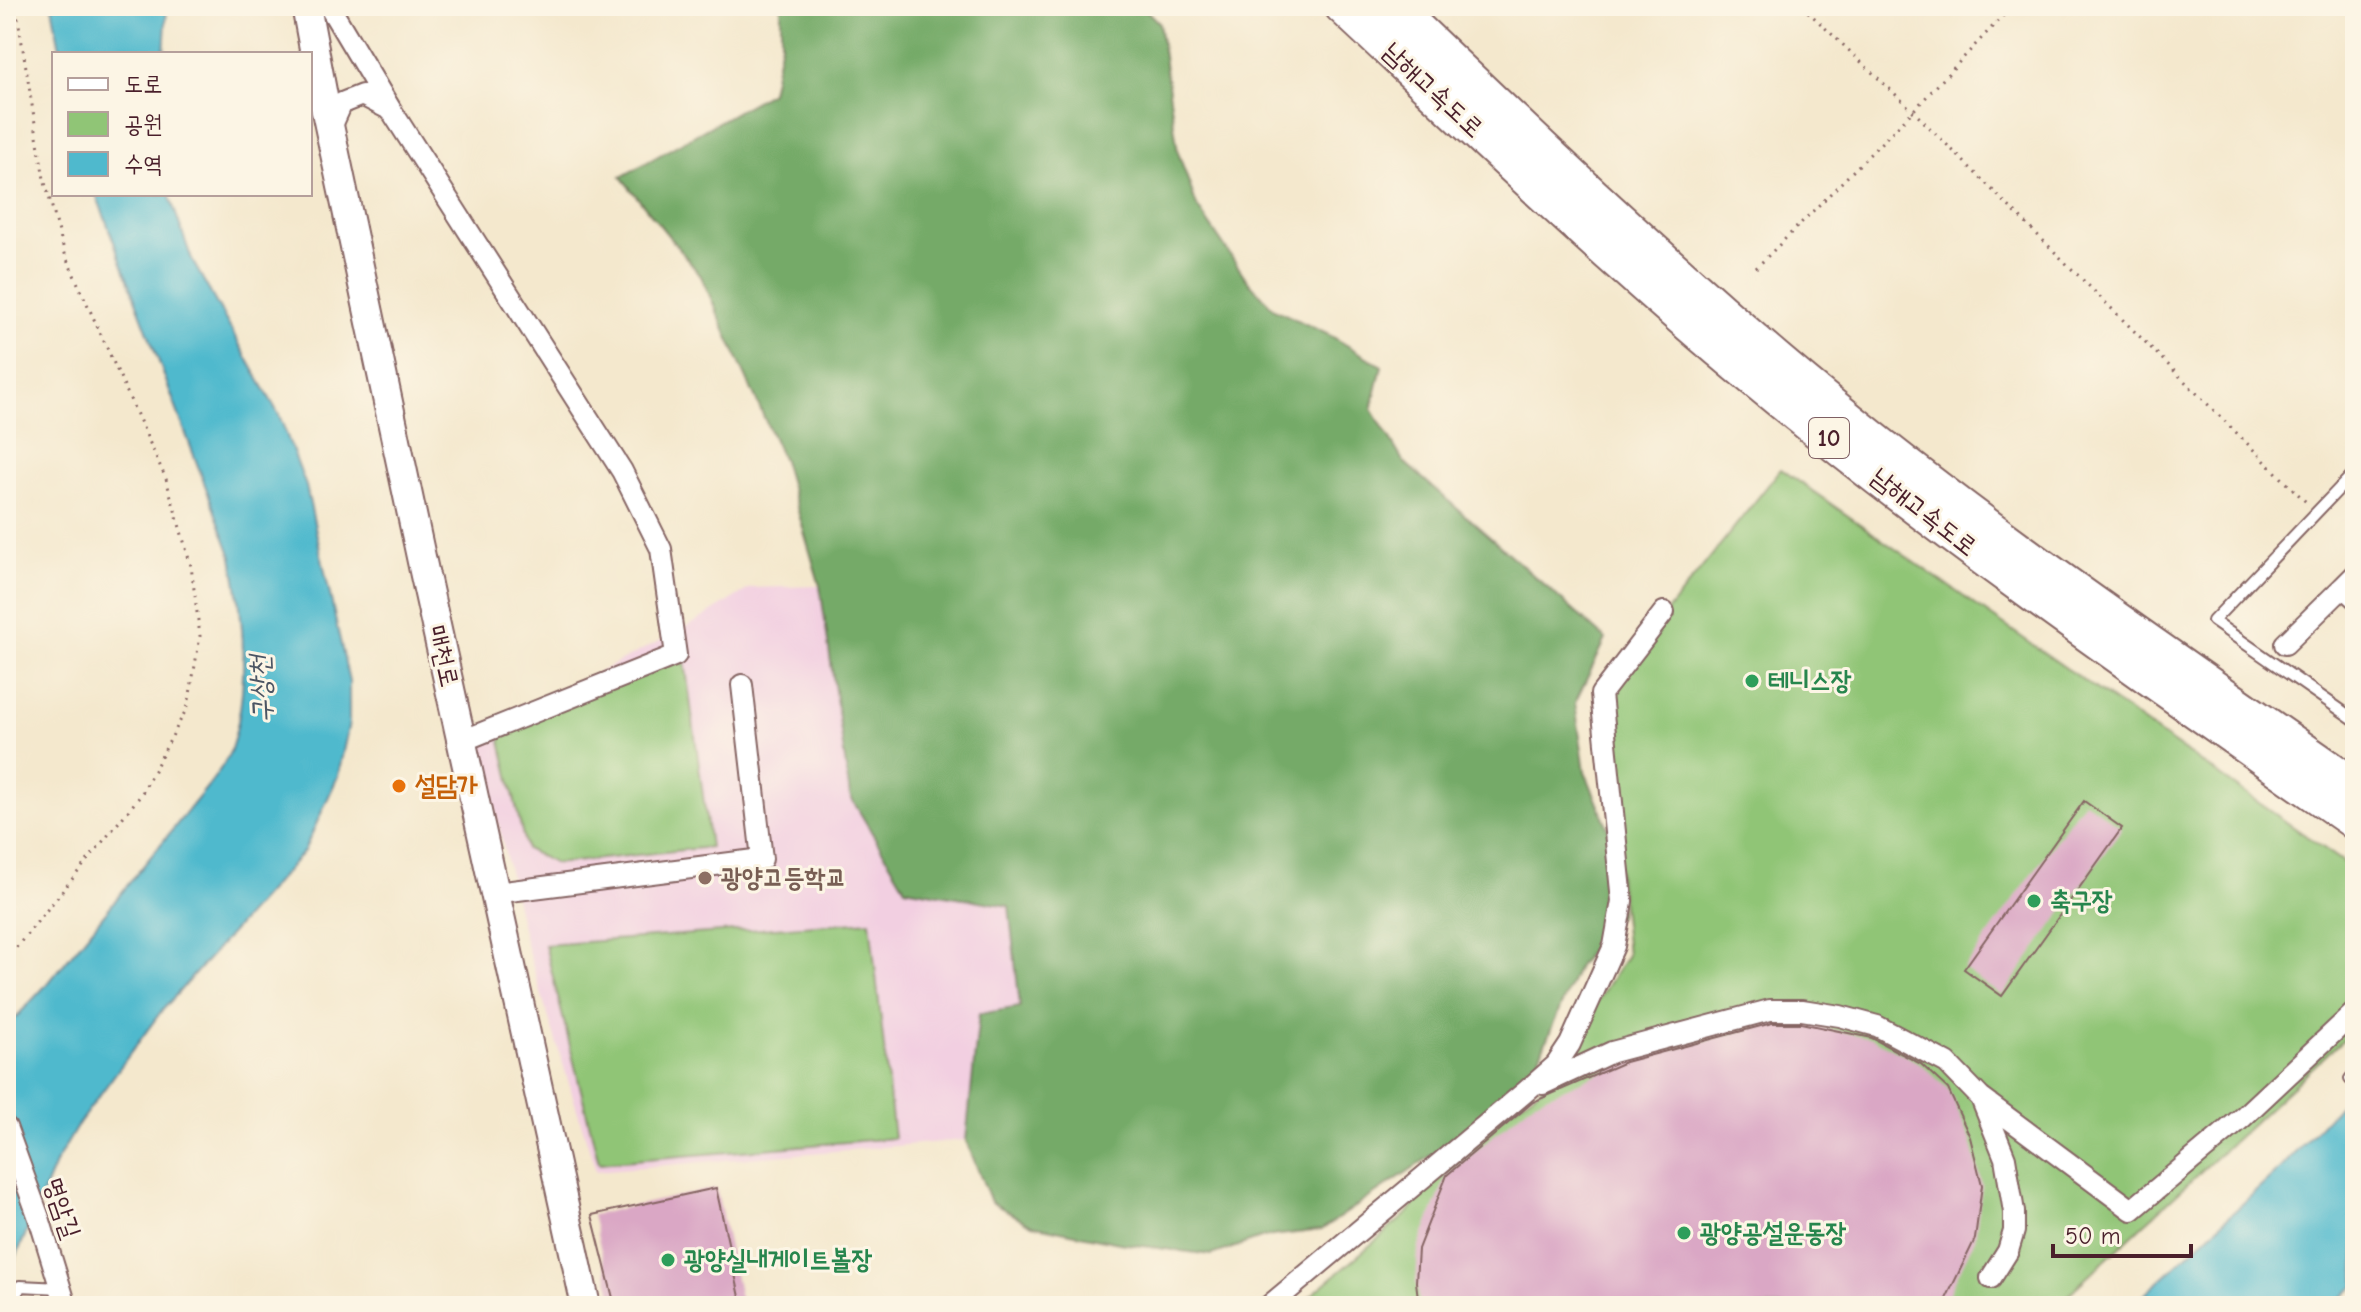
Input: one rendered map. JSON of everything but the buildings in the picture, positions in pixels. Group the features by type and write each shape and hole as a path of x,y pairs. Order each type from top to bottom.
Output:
{"highway":[{"name":"남해고속도로","path":"1343,6 1586,232 1759,383 2054,611 2355,821"},
{"name":"남해고속도로","path":"1392,6 1605,210 1779,363 1935,487 2355,787"}],"main road":[{"name":"매천로","path":"306,6 330,130 586,1306"}],"street":[{"path":"329,6 391,110 622,471 661,549 676,655 462,741"},
{"path":"330,130 342,103 362,95 391,110"},
{"path":"2285,644 2351,587"},
{"path":"1269,1306 1524,1093 1556,1065 1570,1044 1614,946 1622,901 1601,694 1664,612"},
{"path":"495,893 762,859 742,685"},
{"path":"1524,1093 1612,1052 1742,1016 1781,1010 1840,1016 1877,1026 1947,1063 1981,1098 2132,1210 2243,1117 2355,1012"},
{"path":"1981,1098 2005,1158 2014,1212 2014,1231 2008,1251 1991,1278"},
{"name":"명암길","path":"6,1127 63,1297"}],"lane":[{"path":"2355,472 2213,621 2355,720"},
{"path":"13,1306 20,1286 63,1297"}],"path":[{"path":"6,960 141,795 188,706 200,636 191,566 166,479 66,257 44,179 16,6"},
{"path":"1802,6 1913,111 2316,512"},
{"path":"1756,268 1913,111 2012,6"}],"shaded area":[{"name":"광양고등학교","path":"820,586 850,797 905,888 1009,906 1021,1008 979,1014 966,1140 596,1171 525,941 478,735 694,623 750,588"}],"green space":[{"path":"781,6 1142,6 1159,23 1178,152 1197,206 1247,280 1274,309 1331,336 1382,366 1372,409 1403,461 1606,639 1575,703 1585,771 1616,848 1619,916 1578,966 1524,1093 1321,1230 1264,1237 1212,1255 1119,1243 1032,1225 991,1202 966,1140 979,1014 1020,1007 1009,906 905,888 850,796 820,586 783,460 701,276 621,177 771,92 781,43"},
{"name":"광양공설운동장","path":"1781,469 2355,870 2355,1028 2069,1294 2052,1306 1299,1306 1409,1212 1446,1155 1541,1088 1627,955 1601,694"},
{"path":"683,647 710,847 555,864 526,849 496,720"},
{"path":"870,921 894,1138 599,1163 545,945"}],"water":[{"path":"52,6 167,6 164,52 61,52"},
{"name":"구상천","path":"97,196 170,196 192,260 279,415 306,486 349,681 349,723 338,776 304,851 160,1013 79,1123 55,1164 6,1281 6,1028 50,981 227,759 237,727 243,678 240,604 232,557"},
{"path":"2355,1088 2355,1286 2332,1306 2132,1306 2280,1169"}],"place":[{"name":"테니스장","path":"1752,681"},
{"name":"설담가","path":"399,786"},
{"name":"광양고등학교","path":"705,878"},
{"name":"축구장","path":"2034,901"},
{"name":"광양공설운동장","path":"1684,1233"},
{"name":"광양실내게이트볼장","path":"668,1260"}]}
